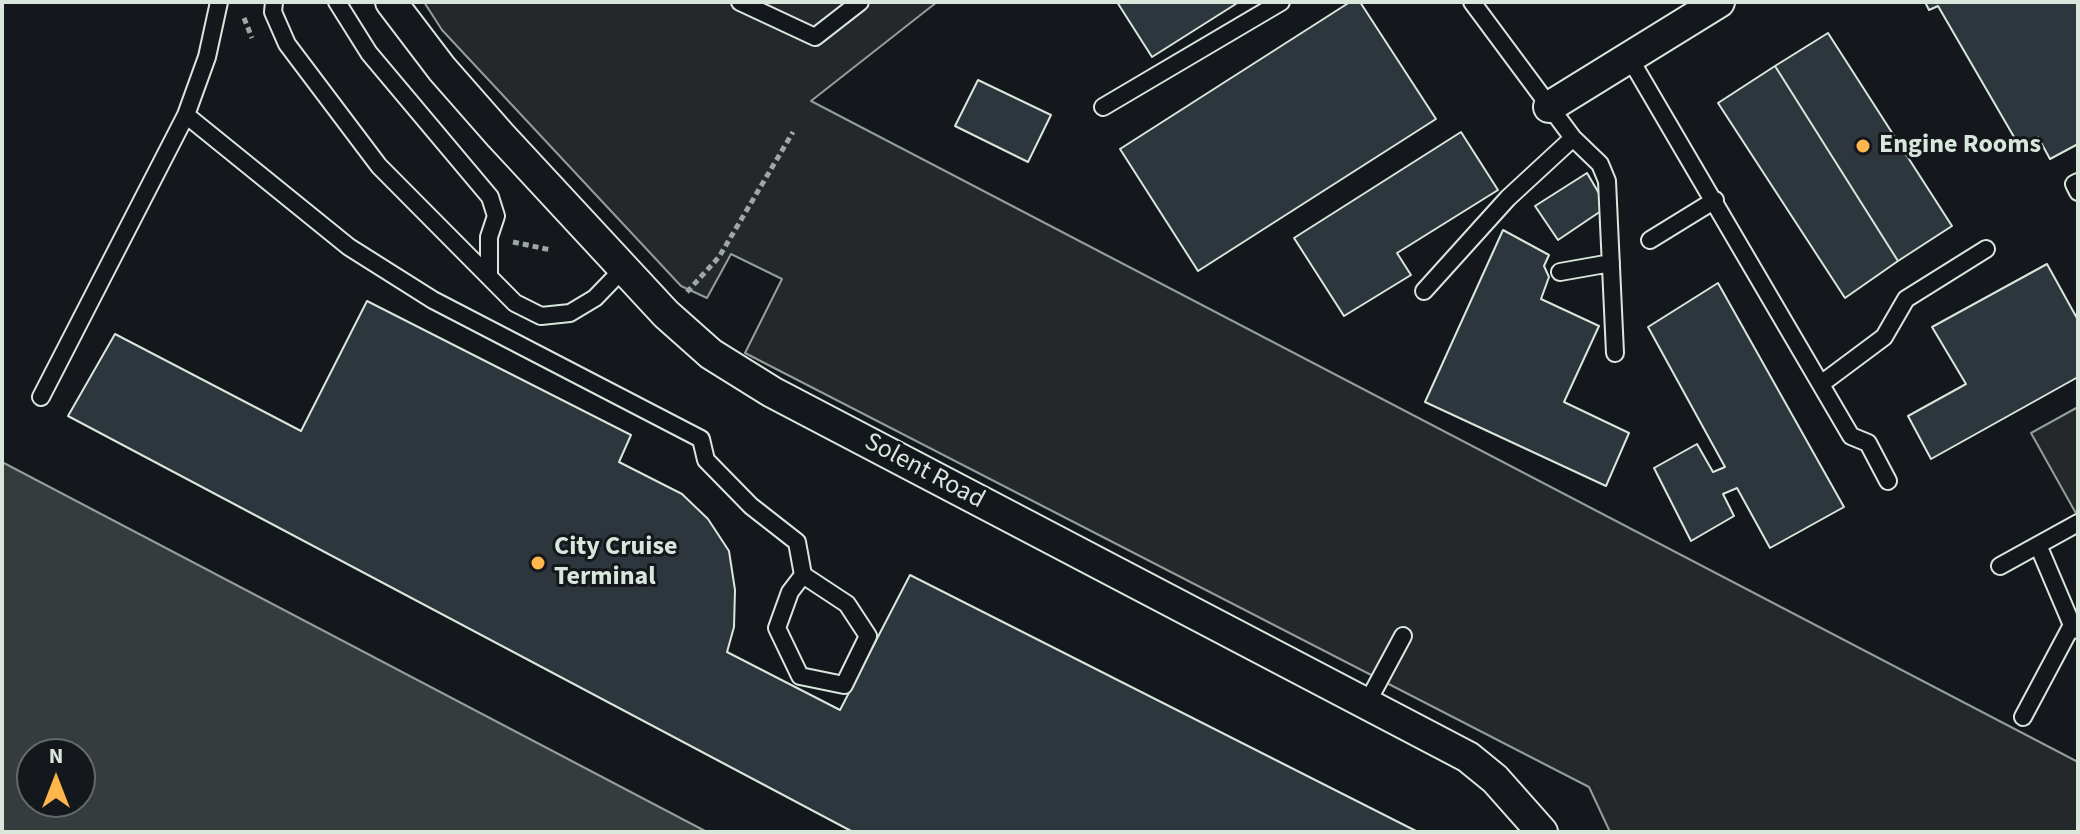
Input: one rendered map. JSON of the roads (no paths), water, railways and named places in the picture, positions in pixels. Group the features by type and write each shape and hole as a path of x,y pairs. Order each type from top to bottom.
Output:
{"street":[{"name":"Solent Road","path":"391,2 452,80 666,314 711,354 772,392 1468,757 1495,779 1542,832"},
{"path":"1549,107 1719,2"}],"lane":[{"path":"41,397 186,115 207,57 219,2"},
{"path":"274,2 273,12 287,44 379,166 515,303 541,316 570,313 595,298 624,268"},
{"path":"337,2 369,53 490,197 496,216 489,237 489,277"},
{"path":"740,2 815,37 860,2"},
{"path":"1103,107 1281,2"},
{"path":"1472,2 1573,138 1600,164 1607,181 1615,353"},
{"path":"1629,57 1851,436 1868,443 1888,481"},
{"path":"186,115 349,247 433,300 701,439 706,460 751,506 797,542 803,575 847,604 868,636 844,685 800,676 777,628 790,592 803,575"},
{"path":"1424,291 1508,198 1573,138"},
{"path":"2078,182 2074,184 2078,192"},
{"path":"1650,240 1715,200"},
{"path":"1821,384 1884,337 1906,299 1986,249"},
{"path":"1560,272 1611,263"},
{"path":"2000,566 2078,523"},
{"path":"2023,717 2075,627 2038,545"},
{"path":"1367,703 1403,636"}],"place":[{"name":"Engine Rooms","path":"1863,146"},
{"name":"City Cruise Terminal","path":"538,563"}]}
